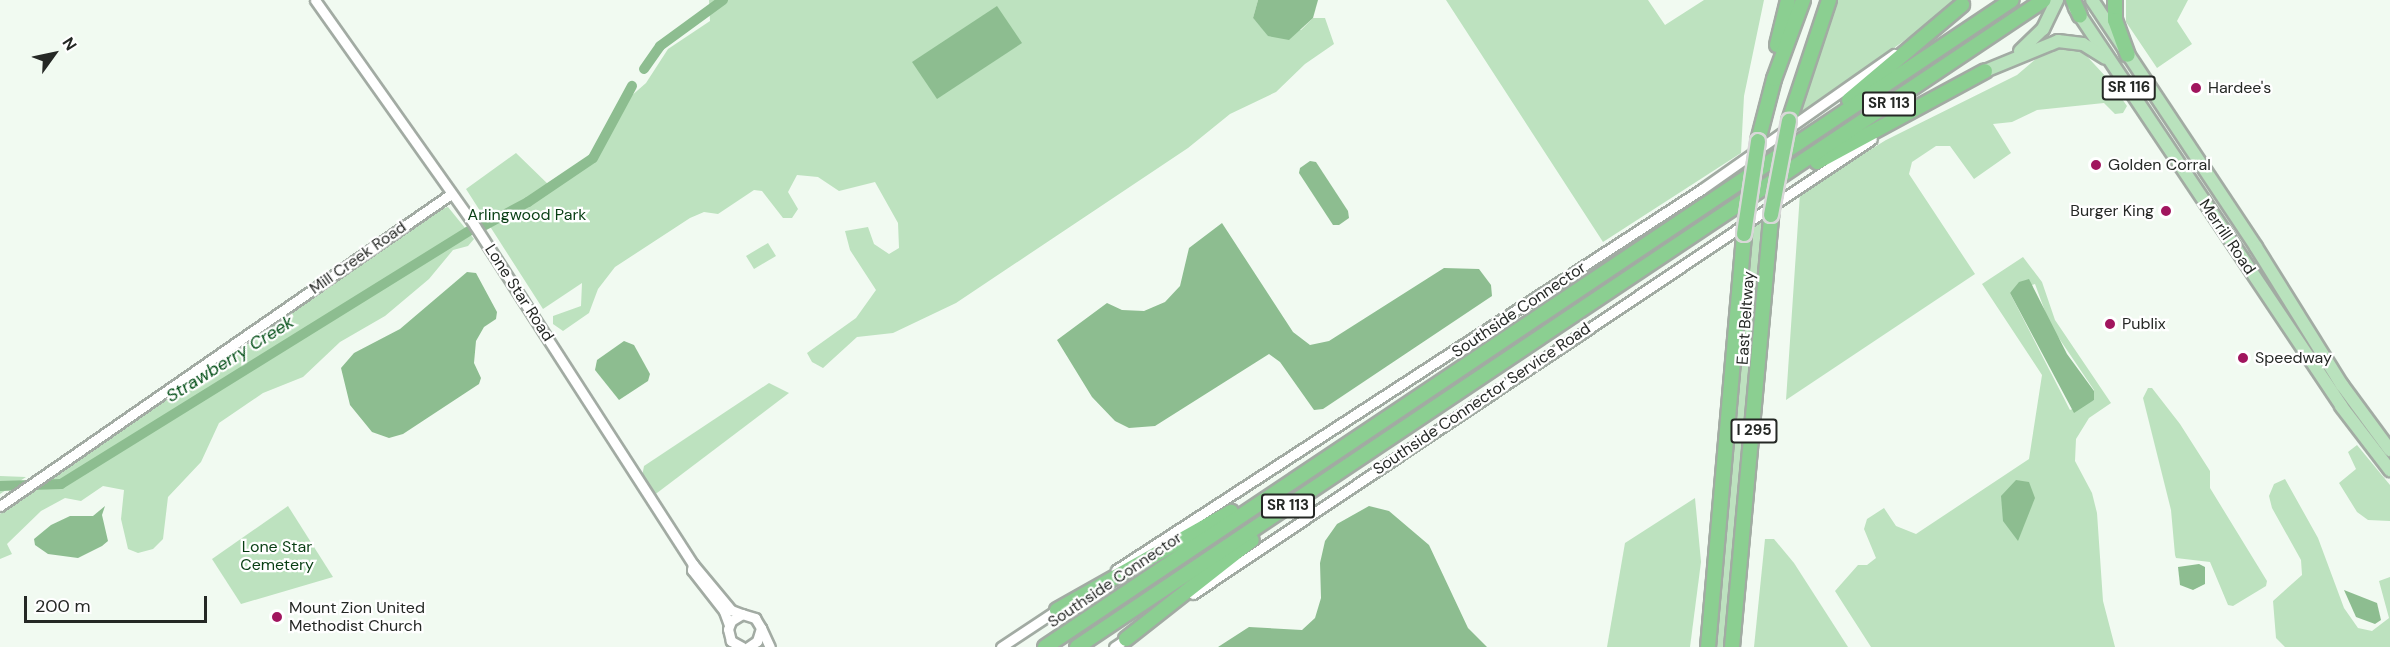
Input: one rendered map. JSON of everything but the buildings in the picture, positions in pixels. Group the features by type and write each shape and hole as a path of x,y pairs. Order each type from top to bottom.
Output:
{"highway":[{"path":"1762,123 1768,81 1788,0"},
{"name":"East Beltway","path":"1708,647 1744,234 1762,123 1803,0"},
{"name":"East Beltway","path":"1732,647 1771,215 1789,121 1829,0"},
{"name":"Southside Connector","path":"1045,647 2012,0"},
{"name":"Southside Connector","path":"1077,647 2044,0"},
{"path":"2071,0 2080,16"},
{"path":"2115,0 2115,20 2128,54"},
{"path":"1816,130 1966,3"},
{"path":"1734,208 1900,114 1985,71"},
{"path":"1126,639 1249,543 1500,365"},
{"path":"1057,610 1271,489 1289,483"}],"main road":[{"path":"2004,62 2035,40 2056,0"},
{"path":"2086,0 2102,16"},
{"name":"Merrill Road","path":"2092,0 2231,210 2342,385 2390,450"},
{"path":"2080,16 2102,37 2169,138 2180,145 2188,145"},
{"name":"Merrill Road","path":"2080,16 2341,406 2390,470"},
{"path":"1985,71 2051,43 2074,41 2099,52 2118,72"},
{"path":"2170,150 2184,153 2192,160 2231,210"}],"street":[{"name":"Lone Star Road","path":"315,0 451,194 693,564 731,610 755,618 761,628"},
{"name":"Southside Connector","path":"1001,647 1810,117 1966,3"},
{"name":"Southside Connector Service Road","path":"1114,647 1851,153 1985,71"},
{"name":"Mill Creek Road","path":"2,505 451,194"},
{"name":"Lone Star Road","path":"693,564 692,570 724,611 729,624 731,641 742,647"},
{"path":"729,624 742,614"},
{"path":"748,647 757,641 761,628"},
{"path":"761,628 770,647"}],"green space":[{"name":"Arlingwood Park","path":"709,0 1258,0 1253,18 1260,26 1301,30 1313,18 1325,18 1334,44 1305,64 1276,92 1230,114 1188,148 956,303 893,333 857,337 823,368 812,362 807,353 856,318 876,290 850,250 845,231 868,227 874,244 889,254 899,248 898,223 875,182 839,191 818,177 797,175 788,192 798,209 792,218 783,218 762,191 754,190 718,214 704,212 690,218 615,267 598,289 589,313 563,331 553,324 553,316 581,306 582,283 543,309 466,189 516,153 552,188 585,168 597,157 630,97 646,83 668,49 710,21"},
{"path":"1446,0 1648,0 1665,25 1704,0 1764,0 1744,96 1741,153 1603,242"},
{"path":"1837,0 1961,0 1796,118 1831,13"},
{"path":"2126,0 2188,0 2177,21 2192,44 2157,68 2126,22"},
{"path":"2067,47 2083,52 2107,78 2127,106 2123,113 2115,114 2104,103 2037,110 2012,122 1993,124 2011,153 1974,179 1950,146 1936,146 1912,162 1909,174 1975,274 1786,400 1800,193 1886,140 2017,75 2045,51"},
{"path":"448,207 474,239 468,246 453,250 429,279 385,316 340,342 303,377 263,393 219,423 201,462 168,497 163,539 153,549 138,553 128,549 121,519 124,490 103,486 81,501 65,498 41,511 7,544 12,554 0,559 0,514 440,209"},
{"path":"1765,215 1729,647 1713,647 1750,224"},
{"path":"768,243 776,256 754,269 746,256"},
{"path":"2023,257 2042,282 2055,320 2111,403 2089,418 2076,439 2075,461 2092,493 2097,513 2103,601 2115,647 1871,647 1835,591 1858,565 1867,565 1876,558 1864,529 1867,519 1884,508 1896,526 1916,534 2029,459 2042,375 1982,284","holes":["2035,284 2050,325 2094,390 2094,400 2070,410 2010,293"]},
{"path":"769,383 789,393 653,496 642,477 644,466"},
{"path":"2148,388 2152,388 2180,424 2210,471 2210,488 2267,581 2266,586 2233,606 2228,605 2210,562 2176,558 2171,510 2143,398"},
{"path":"2357,445 2390,485 2390,521 2368,520 2357,512 2339,483 2356,469 2348,452"},
{"path":"0,476 26,477 0,494"},
{"path":"2285,479 2318,538 2344,608 2358,628 2372,631 2389,618 2379,581 2390,577 2390,647 2285,647 2276,638 2273,601 2302,575 2301,560 2272,508 2269,496 2274,484"},
{"path":"1695,498 1701,562 1690,647 1607,647 1625,543"},
{"name":"Lone Star Cemetery","path":"288,506 333,577 241,604 212,559"},
{"path":"1765,539 1774,539 1794,563 1848,647 1754,647"}],"shaded area":[{"path":"1258,0 1318,0 1313,18 1289,40 1268,36 1253,18"},
{"path":"997,6 1022,43 937,99 912,62"},
{"path":"1310,161 1316,162 1348,211 1349,218 1339,225 1333,225 1299,173 1300,168"},
{"path":"1222,223 1293,332 1310,345 1329,341 1444,268 1479,269 1491,285 1492,296 1323,409 1314,410 1280,362 1269,354 1155,426 1129,428 1115,421 1092,397 1057,340 1107,303 1122,310 1144,311 1165,302 1180,286 1189,248"},
{"path":"467,272 476,273 497,312 496,319 484,327 476,341 474,363 481,378 479,384 403,434 389,438 372,432 350,405 341,368 354,353 400,329"},
{"path":"2029,279 2067,354 2094,391 2094,400 2074,413 2010,293 2019,282"},
{"path":"624,341 634,345 650,374 648,381 619,400 595,370 597,360"},
{"path":"2016,480 2029,482 2035,498 2018,541 2003,521 2001,496"},
{"path":"105,506 102,515 108,541 102,546 78,558 48,554 35,545 34,539 51,525 70,516 93,516"},
{"path":"1369,506 1389,511 1429,545 1468,628 1487,647 1218,647 1249,627 1302,630 1315,618 1321,598 1320,563 1325,541 1337,524"},
{"path":"2199,564 2205,567 2205,584 2193,590 2180,585 2178,567"},
{"path":"2344,590 2377,603 2381,620 2375,624 2356,617"}],"waterway":[{"name":"Strawberry Creek","path":"644,69 660,46 723,0"},
{"name":"Strawberry Creek","path":"485,225 528,202 593,158 632,86"},
{"name":"Strawberry Creek","path":"0,486 61,484 469,231"}],"place":[{"name":"Hardee's","path":"2196,88"},
{"name":"Golden Corral","path":"2096,165"},
{"name":"Burger King","path":"2166,211"},
{"name":"Publix","path":"2110,324"},
{"name":"Speedway","path":"2243,358"},
{"name":"Mount Zion United Methodist Church","path":"277,617"}]}
